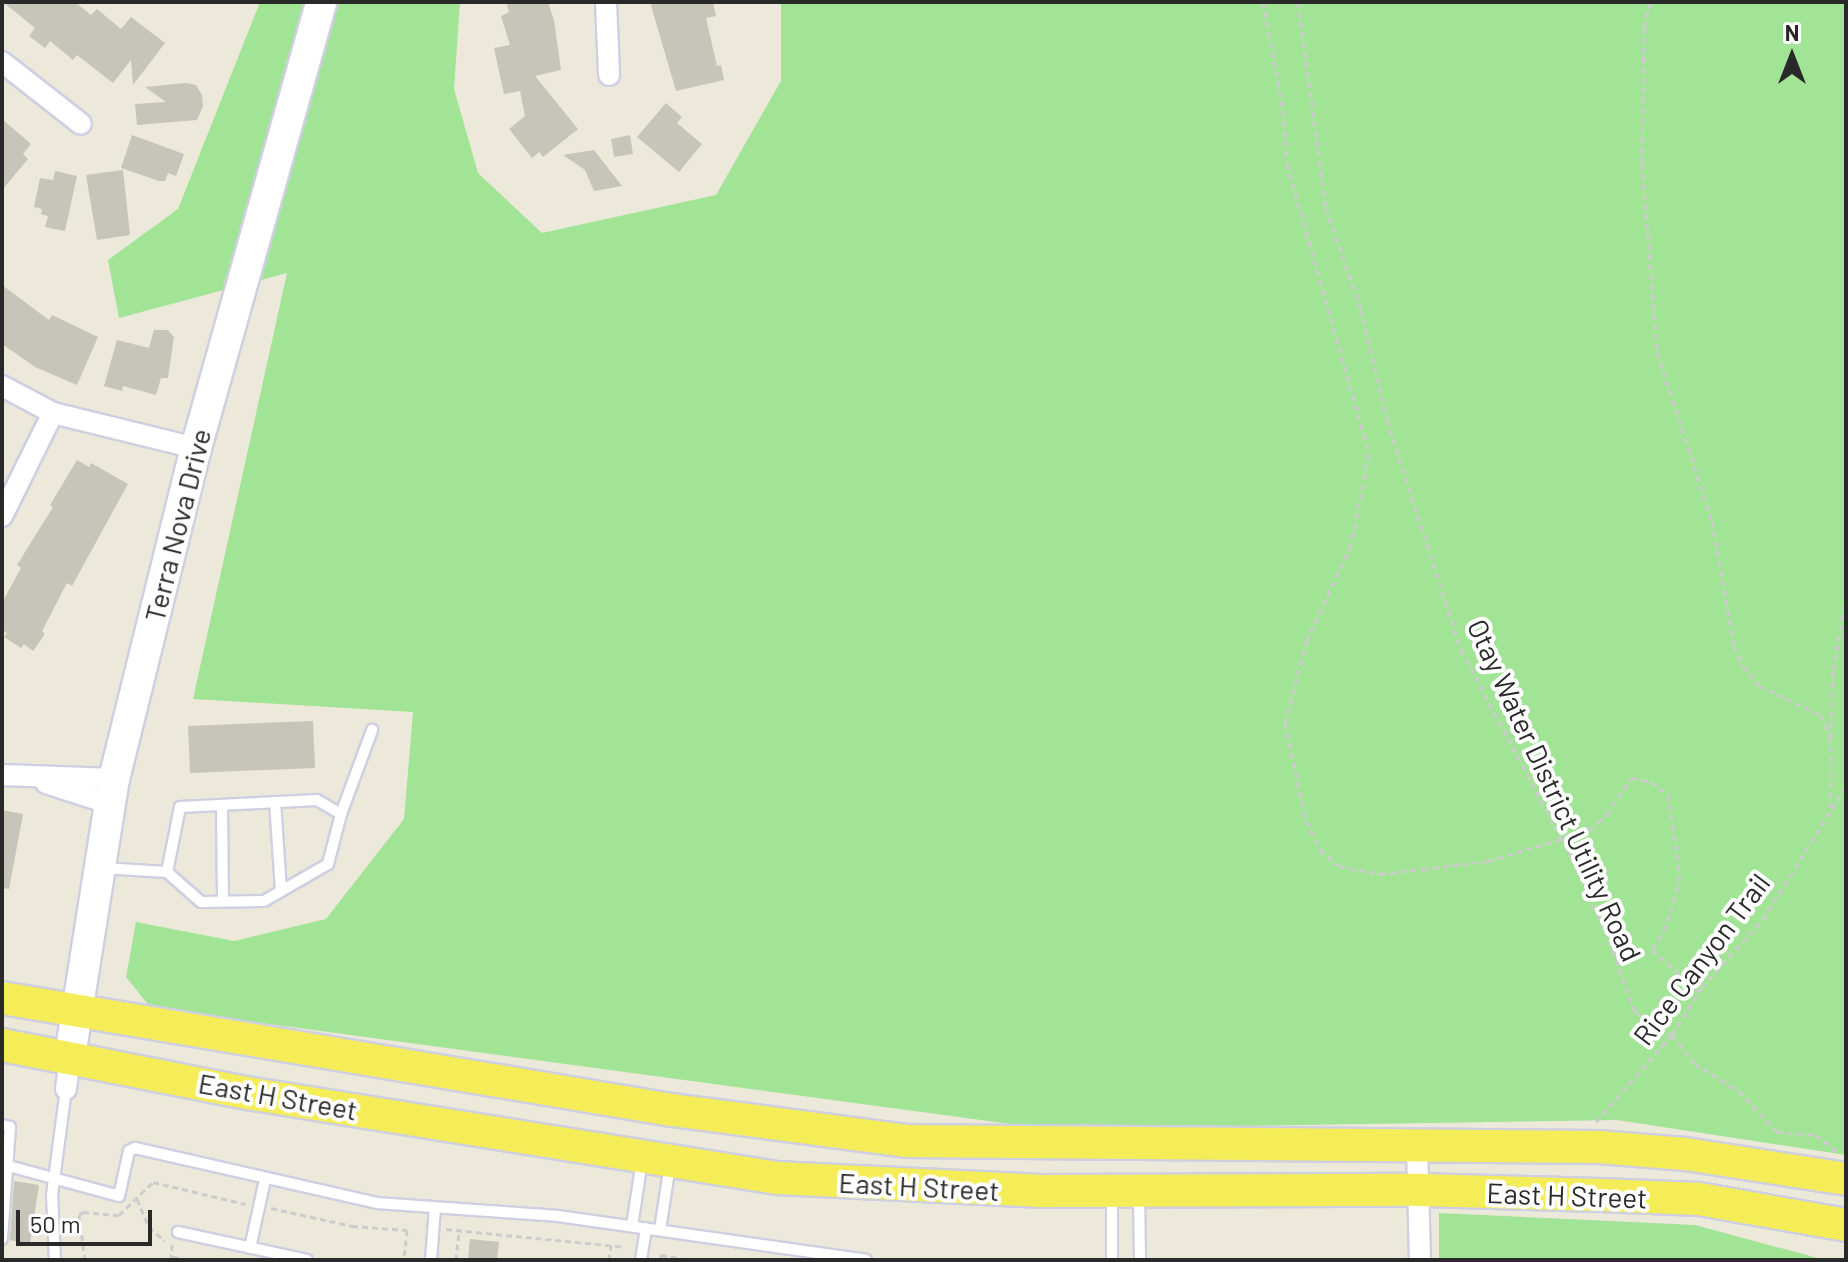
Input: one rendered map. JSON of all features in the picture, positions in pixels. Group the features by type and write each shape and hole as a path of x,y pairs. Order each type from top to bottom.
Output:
{"main road":[{"name":"East H Street","path":"2,998 672,1110 906,1141 1576,1146 1685,1154 1846,1179"},
{"name":"East H Street","path":"2,1045 247,1093 777,1178 892,1186 1125,1192 1420,1190 1699,1199 1846,1225"}],"street":[{"name":"Terra Nova Drive","path":"70,1056 80,1011 112,791 196,448 321,2"},
{"path":"606,2 609,75"},
{"path":"2,62 81,124"},
{"path":"2,386 53,413 196,448"},
{"path":"2,516 53,413"},
{"path":"10,774 112,791"},
{"path":"66,1089 70,1056"},
{"path":"1417,1146 1420,1260"}],"lane":[{"path":"100,868 167,872 201,902 264,901 328,864 341,814 372,730"},
{"path":"167,872 180,807 317,800 341,814"},
{"path":"275,802 281,890"},
{"path":"222,805 223,901"},
{"path":"55,1260 55,1176 66,1089"},
{"path":"2,1125 10,1127 2,1239"},
{"path":"5,1165 55,1176 119,1196 129,1151 135,1148 265,1180 378,1203 558,1216 866,1260"},
{"path":"632,1226 657,1157"},
{"path":"657,1157 660,1230"},
{"path":"250,1248 265,1180"},
{"path":"1112,1260 1125,1192"},
{"path":"1125,1192 1140,1260"},
{"path":"431,1260 435,1208"},
{"path":"641,1260 646,1228"},
{"path":"178,1232 307,1260"}],"path":[{"path":"1263,2 1283,111 1287,164 1369,454 1351,545 1307,640 1285,723 1306,821 1320,850 1339,866 1380,874 1488,861 1562,840 1590,830 1607,814 1631,778 1651,782 1668,795 1680,877 1666,926 1652,950 1699,992"},
{"name":"Otay Water District Utility Road","path":"1298,2 1326,208 1361,309 1387,420 1461,650 1562,840 1609,940 1635,1012 1672,1035 1695,1064 1739,1091 1777,1132 1816,1135 1846,1159"},
{"path":"1650,2 1644,27 1642,164 1657,352 1712,521 1734,646 1743,666 1759,686 1821,715 1830,736 1831,763"},
{"path":"1846,475 1846,485"},
{"path":"1829,812 1833,670 1846,597"},
{"name":"Rice Canyon Trail","path":"1576,1146 1672,1035 1699,992 1763,919 1846,786"},
{"path":"85,1260 79,1215 83,1212 119,1215 146,1186 160,1180 245,1204 243,1217"},
{"path":"136,1198 149,1227 171,1244 172,1258 189,1260"},
{"path":"270,1208 352,1226 407,1230 404,1260"},
{"path":"446,1229 551,1242 625,1247"},
{"path":"456,1260 459,1230"},
{"path":"609,1260 611,1245"},
{"path":"661,1260 661,1255 689,1260"}],"green space":[{"path":"260,2 460,2 454,89 478,173 542,233 716,195 781,81 781,2 1846,2 1846,1155 1617,1120 1048,1129 151,1008 126,977 136,922 234,941 326,919 404,819 413,712 193,699 287,273 119,318 108,260 178,209"},
{"path":"1439,1213 1695,1225 1825,1260 1439,1260"}],"building":[{"path":"3,2 75,2 91,15 97,9 121,29 131,17 165,43 133,85 131,60 113,83 77,55 73,60 50,41 45,48 29,36 35,28"},
{"path":"506,2 548,2 554,20 561,70 535,76 578,129 543,157 539,152 532,158 509,129 525,116 520,91 504,94 494,48 510,45 501,16 509,12"},
{"path":"650,2 713,2 716,16 706,18 717,66 721,65 724,80 676,91"},
{"path":"196,85 202,95 203,106 197,120 137,125 135,104 166,102 145,87"},
{"path":"666,103 682,117 677,123 702,144 679,172 637,137"},
{"path":"2,119 31,144 23,154 28,159 2,190"},
{"path":"132,135 184,154 176,176 168,173 165,181 159,181 121,168"},
{"path":"630,135 633,154 614,157 611,139"},
{"path":"594,150 622,186 594,191 585,170 563,155"},
{"path":"123,170 130,235 97,240 86,175"},
{"path":"55,171 77,176 65,231 45,227 48,216 41,214 42,209 34,207 40,178 53,180"},
{"path":"2,285 49,320 52,315 98,337 77,385 35,367 2,344"},
{"path":"154,330 168,330 174,337 168,378 161,378 156,395 123,386 122,391 104,386 117,340 149,348"},
{"path":"77,460 89,467 91,463 128,484 72,586 67,583 42,631 45,634 33,651 24,644 21,648 4,637 7,633 2,630 2,603 21,568 17,565 53,507 50,505"},
{"path":"313,721 315,768 190,773 188,726"},
{"path":"2,810 23,814 9,889 2,888"},
{"path":"14,1181 39,1185 30,1244 10,1240"},
{"path":"470,1239 499,1242 497,1260 468,1260"}]}
